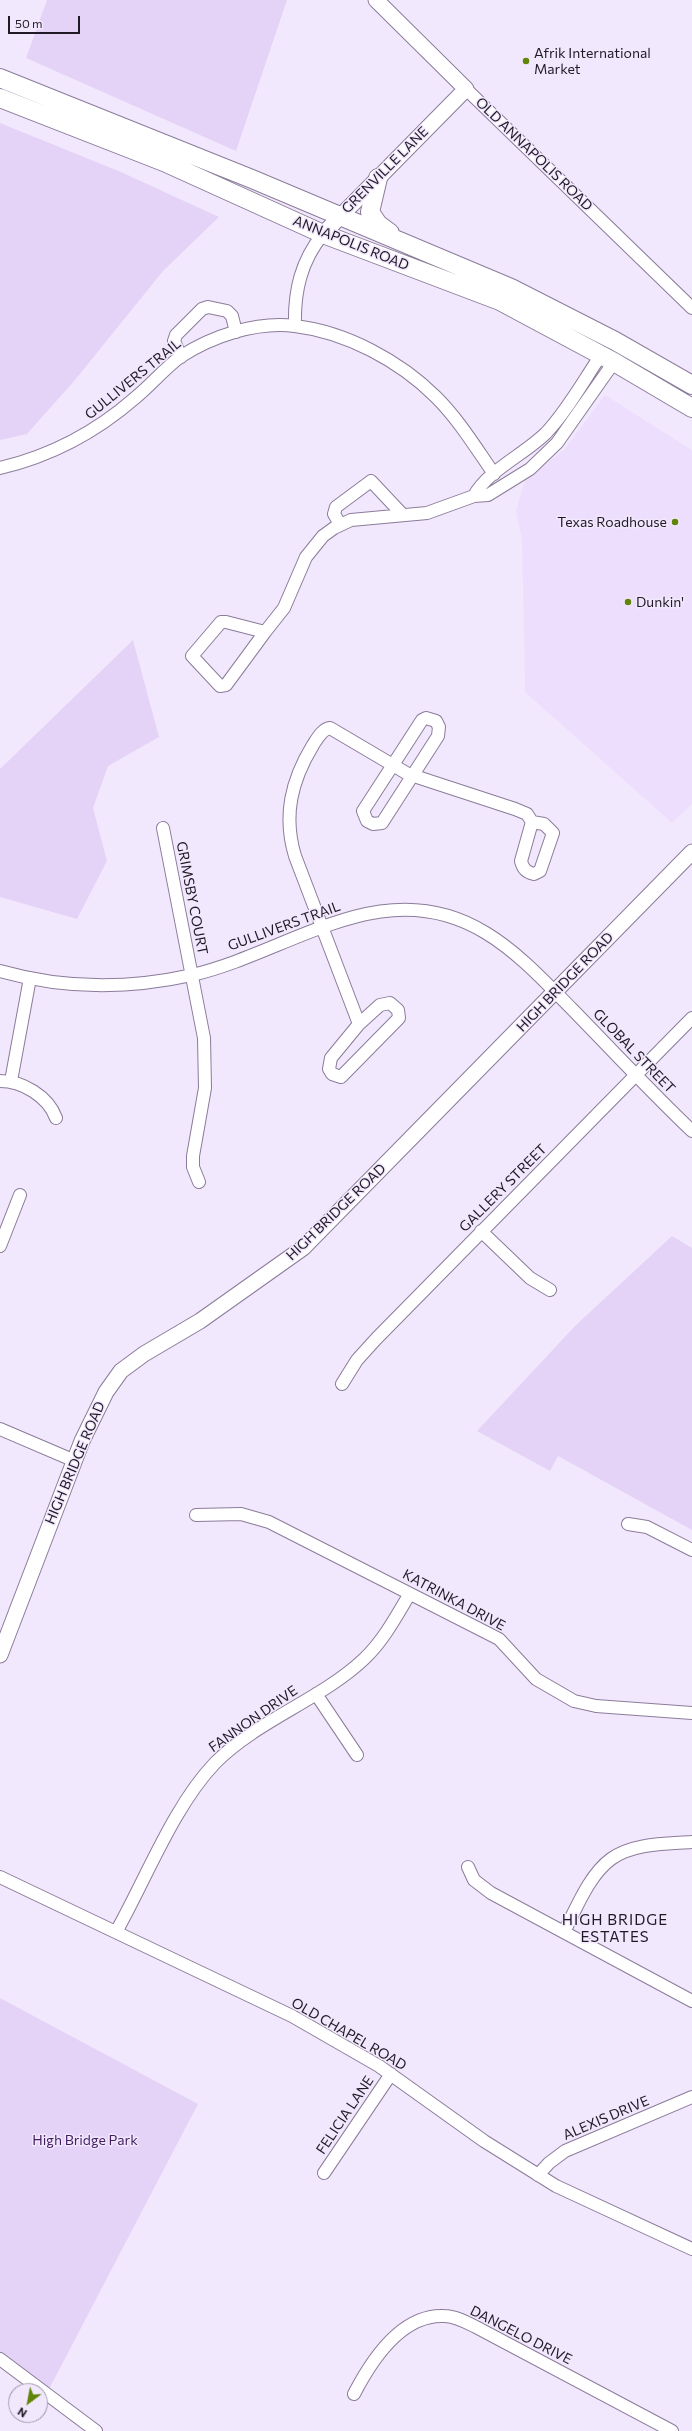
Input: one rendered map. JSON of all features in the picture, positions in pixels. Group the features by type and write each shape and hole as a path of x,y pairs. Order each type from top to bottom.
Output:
{"main road":[{"name":"ANNAPOLIS ROAD","path":"0,78 340,216 511,288 615,341 692,385"},
{"name":"ANNAPOLIS ROAD","path":"0,98 164,162 323,234 500,301 608,358 692,408"},
{"path":"378,178 370,212 378,224 402,242"}],"street":[{"name":"OLD ANNAPOLIS ROAD","path":"376,0 692,308"},
{"name":"GRENVILLE LANE","path":"295,326 295,310 301,271 310,252 323,234 340,216 466,88"},
{"path":"181,357 174,342 176,335 202,309 213,308 227,312 232,316 236,332"},
{"name":"GULLIVERS TRAIL","path":"0,468 35,458 84,435 122,409 181,357 208,342 236,332 257,328 295,326 357,344 403,370 421,384 448,410 494,474"},
{"path":"474,496 482,483 523,453 546,433 608,358"},
{"path":"265,632 221,622 192,656 220,686 226,685 284,608 300,568 312,547 340,524 351,520 427,513 474,496 488,496 537,463 564,436 608,358"},
{"path":"340,524 334,514 336,508 371,481 404,515"},
{"path":"426,718 436,722 439,727 438,736 413,775 382,823 373,824 367,821 363,811 422,720 426,718"},
{"path":"359,1024 321,927 290,841 288,816 294,783 313,746 325,729 330,728 392,766 413,775 515,809 527,814 532,822"},
{"name":"GRIMSBY COURT","path":"163,828 202,1023 205,1064 204,1095 193,1156 193,1167 199,1182"},
{"name":"HIGH BRIDGE ROAD","path":"0,1655 94,1414 106,1392 121,1371 144,1354 200,1321 303,1248 692,852"},
{"name":"GULLIVERS TRAIL","path":"0,971 55,983 104,985 148,982 193,975 321,927 356,916 387,910 423,911 441,915 487,933 511,951 555,992"},
{"path":"30,978 5,1081 43,1099 56,1118"},
{"name":"GLOBAL STREET","path":"555,992 692,1131"},
{"path":"390,1003 398,1010 399,1018 341,1077 337,1078 332,1074 329,1063 359,1024 380,1005 390,1003"},
{"name":"GALLERY STREET","path":"342,1384 357,1360 692,1018"},
{"path":"0,1246 20,1195"},
{"path":"481,1232 530,1278 550,1290"},
{"path":"0,1429 75,1461"},
{"name":"KATRINKA DRIVE","path":"196,1515 231,1513 260,1518 364,1569 409,1594 499,1639 536,1679 574,1701 600,1706 692,1713"},
{"path":"628,1524 647,1527 692,1550"},
{"name":"FANNON DRIVE","path":"116,1932 175,1821 207,1773 231,1750 316,1694 365,1657 382,1638 409,1594"},
{"path":"316,1694 357,1755"},
{"path":"564,1932 591,1883 612,1859 636,1849 692,1842"},
{"path":"468,1867 471,1876 484,1888 692,2001"},
{"name":"OLD CHAPEL ROAD","path":"0,1877 292,2016 391,2074 458,2123 538,2175 574,2196 692,2249"},
{"name":"FELICIA LANE","path":"324,2173 391,2074"},
{"name":"ALEXIS DRIVE","path":"538,2175 548,2162 565,2151 692,2097"},
{"name":"DANGELO DRIVE","path":"354,2394 386,2346 403,2331 421,2320 444,2316 476,2327 666,2430"},
{"path":"0,2359 96,2431"}],"shaded area":[{"path":"605,395 692,450 692,804 672,823 525,692 522,540 516,511 525,480 564,450"}],"green space":[{"path":"47,0 287,0 236,151 26,58"},
{"path":"0,123 121,172 219,217 163,271 75,380 27,434 0,440"},
{"path":"133,640 159,737 108,766 93,808 107,861 77,919 0,897 0,769"},
{"path":"672,1236 692,1248 692,1530 558,1456 550,1471 477,1431 576,1325"},
{"name":"High Bridge Park","path":"0,1998 198,2104 48,2391 48,2383 37,2383 0,2355"}],"place":[{"name":"Afrik International Market","path":"526,61"},
{"name":"Texas Roadhouse","path":"675,522"},
{"name":"Dunkin'","path":"628,602"}],"district":[{"name":"HIGH BRIDGE ESTATES","path":"615,1928"}]}
